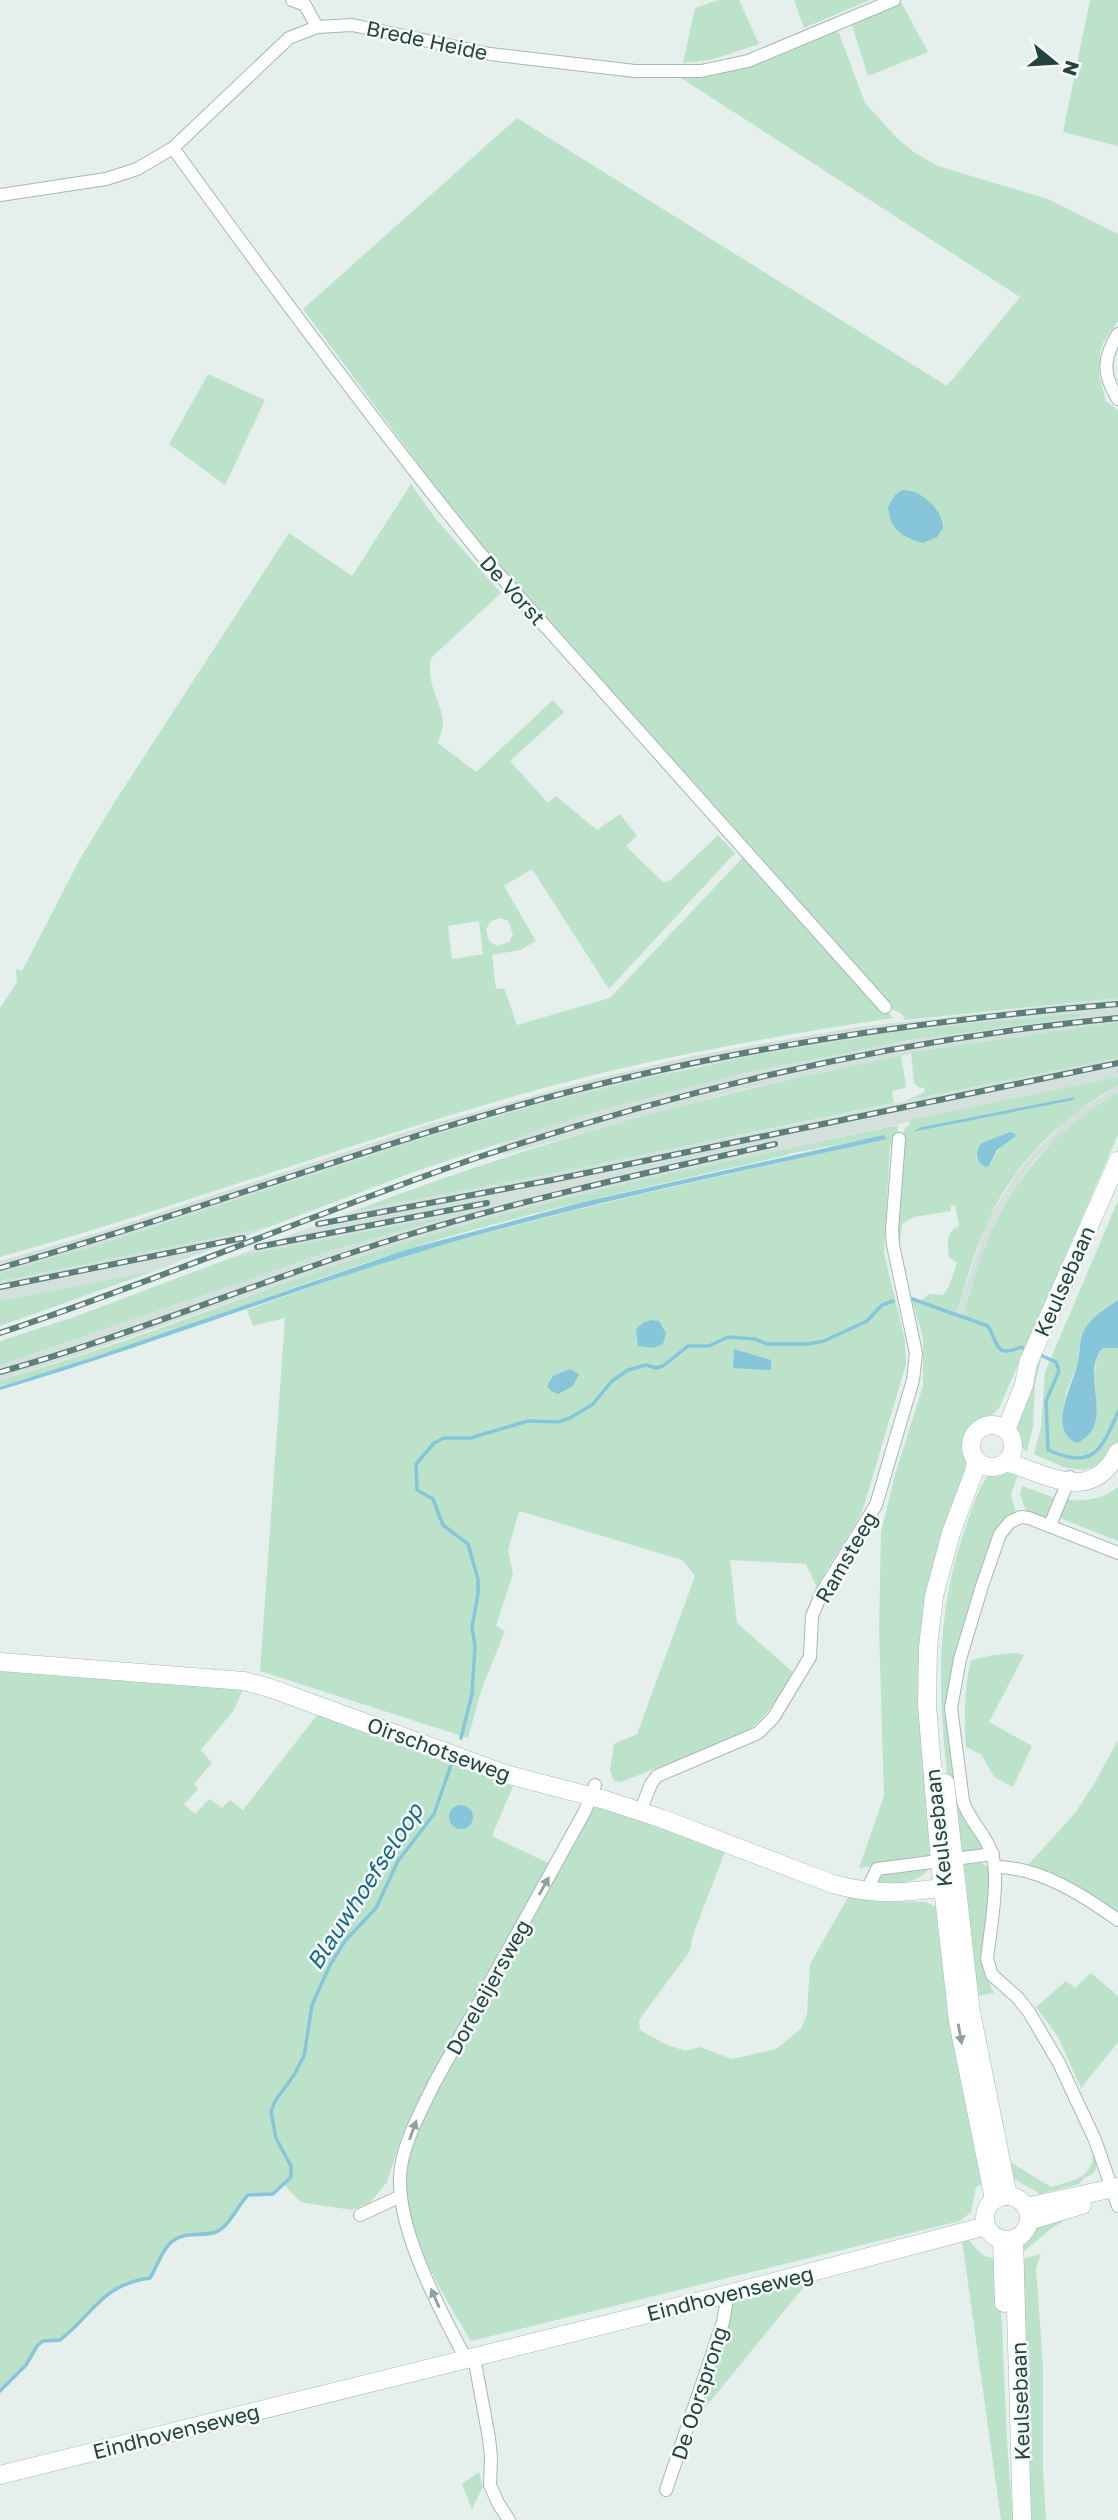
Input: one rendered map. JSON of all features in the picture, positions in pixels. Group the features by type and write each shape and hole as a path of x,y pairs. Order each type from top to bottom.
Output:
{"street":[{"path":"292,0 305,5 317,27"},
{"name":"Brede Heide","path":"0,195 106,179 136,169 173,148 289,38 317,27 365,27 517,58 635,71 701,71 748,61 894,0"},
{"name":"De Vorst","path":"173,148 258,265 479,552 885,1007"},
{"path":"1118,334 1110,346 1105,367 1109,385 1118,399"},
{"name":"Ramsteeg","path":"640,1812 657,1776 758,1733 773,1718 810,1657 812,1616 822,1592 876,1505 913,1380 916,1353 893,1245 899,1139"},
{"name":"Keulsebaan","path":"1001,1428 1015,1381 1031,1356 1118,1161"},
{"path":"996,1459 1013,1442 1001,1428 983,1427 973,1437 972,1451 1055,1480 1091,1472 1114,1459"},
{"name":"Keulsebaan","path":"996,1459 974,1499 956,1549 943,1597 937,1668 950,1887 1001,2197"},
{"path":"1050,1525 1070,1478"},
{"path":"1027,2214 1116,2195 1095,2140 1053,2052 1018,1998 992,1975 989,1969 994,1861 985,1836 967,1813 963,1801 951,1708 955,1682 982,1586 1004,1527 1021,1517 1050,1525 1118,1553"},
{"name":"Oirschotseweg","path":"0,1662 244,1681 270,1688 505,1774 593,1791 640,1812 833,1884 866,1892 894,1893 950,1887"},
{"name":"Doreleijersweg","path":"470,2358 439,2307 418,2259 401,2196 399,2176 423,2106 593,1791"},
{"path":"866,1892 877,1869 947,1861 994,1861 1034,1872 1086,1899 1118,1920"},
{"path":"360,2215 401,2196"},
{"path":"1001,2197 1016,2198 1027,2214 1024,2231 1008,2239 993,2235 986,2226 986,2209 1001,2197"},
{"name":"Eindhovenseweg","path":"0,2475 728,2294 986,2226"},
{"name":"Keulsebaan","path":"1008,2239 1010,2448 1015,2506 1020,2520"},
{"name":"De Oorsprong","path":"666,2490 723,2322 728,2294"},
{"path":"470,2358 489,2438 490,2485 509,2520"}],"shaded area":[{"path":"1118,998 1118,1022 911,1052 740,1090 503,1155 500,1145 504,1141 658,1094 888,1044 964,1031 1079,1017 1079,1013 895,1033 695,1067 593,1091 427,1137 101,1244 0,1273 0,1261 97,1233 424,1126 590,1080 693,1056 858,1027"},
{"path":"1118,1058 1118,1077 774,1151 461,1226 342,1263 0,1380 0,1365 337,1249 442,1218 233,1257 354,1211 550,1174"},
{"path":"1118,1086 1118,1093 1075,1122 1037,1157 1022,1177 994,1225 963,1317 956,1315 987,1221 1017,1173 1033,1153 1071,1116"},
{"path":"269,1227 154,1271 0,1301 0,1281"}],"green space":[{"path":"718,0 739,0 759,44 711,60 683,63 695,8"},
{"path":"794,0 870,0 804,28"},
{"path":"1090,0 1118,0 1118,146 1063,132"},
{"path":"901,2 928,52 868,76 852,25"},
{"path":"836,31 865,103 899,140 915,153 938,166 1048,199 1118,234 1118,321 1103,343 1099,376 1106,401 1118,410 1118,998 905,1020 902,1014 890,1008 663,748 492,559 303,309 517,118 947,386 1020,297 681,78 721,72"},
{"path":"208,374 265,400 225,485 169,444"},
{"path":"411,484 435,518 501,593 431,658 431,678 443,718 438,743 476,772 553,700 564,712 510,761 548,803 556,796 597,830 620,814 637,836 626,846 663,882 671,880 718,835 735,853 609,989 532,869 504,886 536,941 520,950 492,955 496,989 504,988 517,1025 610,998 746,854 893,1018 715,1048 540,1089 404,1129 136,1217 0,1257 0,1008 17,982 16,969 22,971 80,859 114,803 289,533 352,576","holes":["500,918 508,921 513,934 509,942 497,946 489,941 486,929 491,921","479,921 483,954 452,959 448,926"]},
{"path":"1079,1013 1080,1017 909,1040 736,1075 602,1110 533,1132 411,1173 269,1227 0,1281 0,1273 101,1244 427,1137 545,1103 763,1054 895,1032"},
{"path":"1118,1022 1118,1058 905,1101 925,1092 924,1088 914,1083 911,1052"},
{"path":"901,1056 906,1085 905,1088 892,1091 894,1103 550,1174 354,1211 486,1164 622,1122 761,1086"},
{"path":"1118,1077 1118,1086 1097,1098 1059,1127 1025,1162 998,1201 974,1257 956,1314 962,1317 994,1225 1021,1180 1055,1140 1095,1107 1118,1093 1118,1135 1000,1406 992,1415 972,1428 965,1440 970,1465 937,1574 933,1858 859,1868 884,1796 879,1630 881,1532 895,1475 923,1386 923,1337 912,1301 919,1302 929,1294 943,1295 957,1263 949,1257 948,1243 951,1232 959,1226 955,1205 951,1206 951,1211 914,1217 902,1224 900,1243 894,1241 904,1129 910,1124 910,1120","holes":["1014,1133 1016,1135 995,1154 986,1167 982,1143"]},
{"path":"898,1125 896,1146 890,1146 884,1253 905,1340 906,1364 863,1509 817,1588 806,1564 730,1560 737,1623 793,1672 765,1715 741,1735 621,1782 614,1781 610,1771 614,1744 637,1734 695,1576 682,1560 519,1511 508,1550 513,1574 496,1626 505,1631 482,1688 468,1738 260,1671 285,1318 253,1326 247,1310 367,1268 466,1238 646,1193 886,1139 885,1136 787,1154 545,1211 449,1237 0,1387 0,1380 101,1349 350,1260 461,1226 648,1179"},
{"path":"1118,1201 1118,1300 1091,1321 1079,1347 1078,1363 1066,1393 1063,1412 1095,1371 1097,1357 1103,1348 1118,1348 1118,1442 1113,1452 1095,1467 1082,1470 1063,1467 1034,1454 1041,1427 1045,1372"},
{"path":"455,1215 337,1249 0,1365 0,1341 77,1316 233,1257"},
{"path":"154,1271 0,1326 0,1301"},
{"path":"1042,1356 1035,1384 1033,1427 1027,1451 1019,1443 1015,1432 1016,1419 1025,1391"},
{"path":"1008,1467 1020,1468 1011,1495 1017,1516 1007,1521 954,1669 957,1794 983,1846 980,1852 957,1857 941,1696 945,1616 952,1576 976,1497 987,1476"},
{"path":"1022,1486 1055,1498 1048,1517 1044,1519 1027,1514 1020,1494"},
{"path":"1118,1487 1118,1541 1057,1517 1063,1499 1092,1499"},
{"path":"1017,1653 1024,1655 989,1722 1032,1746 1013,1787 994,1777 982,1755 966,1747 965,1703 971,1660"},
{"path":"0,1671 243,1689 234,1710 201,1750 212,1763 194,1784 198,1789 184,1804 195,1814 209,1799 222,1808 230,1800 243,1810 317,1715 451,1765 514,1784 492,1836 550,1864 418,2101 402,2135 387,2182 370,2203 352,2210 305,2203 284,2185 273,2194 248,2195 221,2229 210,2234 188,2235 173,2240 150,2278 120,2287 109,2294 60,2340 43,2341 26,2365 0,2391"},
{"path":"1118,1740 1118,1915 1027,1866 1075,1813"},
{"path":"600,1804 726,1849 693,1935 690,1951 639,2020 640,2030 665,2044 685,2051 700,2047 732,2059 776,2049 801,2029 807,2014 810,1964 850,1894 882,1901 926,1902 941,1910 987,2181 976,2187 971,2212 960,2221 471,2341 430,2269 413,2228 405,2191 407,2167 425,2111 454,2053 595,1806"},
{"path":"981,1863 987,1866 990,1872 985,1951 989,1981 994,1993 973,1997 958,1865"},
{"path":"931,1866 913,1880 890,1884 875,1883 893,1871"},
{"path":"1091,1973 1118,1996 1118,2042 1081,2088 1057,2035 1036,2007 1066,1981 1075,1988"},
{"path":"1094,2154 1097,2165 1094,2173 1079,2184 1040,2194 1011,2177 1002,2157 1051,2187 1073,2181 1085,2174"},
{"path":"1080,2211 1052,2228 1023,2252 1022,2245 1034,2228"},
{"path":"966,2238 984,2256 997,2259 1014,2520 1001,2520 962,2240"},
{"path":"1041,2254 1036,2268 1043,2366 1046,2520 1030,2520 1018,2260"},
{"path":"811,2278 695,2420 736,2297"},
{"path":"479,2472 483,2487 472,2509 462,2484"}],"water":[{"path":"902,490 916,493 935,507 943,528 937,537 923,543 903,535 894,527 888,507 895,495"},
{"path":"1075,1097 1073,1100 912,1132 922,1127"},
{"path":"1010,1132 1016,1134 1015,1137 997,1150 989,1166 982,1165 977,1156 982,1143"},
{"path":"884,1135 887,1139 644,1193 463,1239 0,1390 0,1387 405,1250 583,1202"},
{"path":"1118,1300 1118,1348 1103,1348 1096,1359 1095,1424 1089,1435 1077,1443 1068,1436 1063,1417 1082,1337 1091,1321"},
{"path":"659,1321 666,1333 663,1344 654,1348 638,1346 636,1329 644,1322"},
{"path":"734,1349 771,1360 771,1370 733,1368"},
{"path":"570,1369 579,1374 573,1386 558,1394 551,1391 547,1386 553,1376"},
{"path":"461,1805 470,1808 473,1817 470,1826 461,1829 452,1826 449,1817 452,1808"}],"waterway":[{"name":"Blauwhoefseloop","path":"912,1299 988,1326 996,1344 1002,1350 1021,1347 1028,1350"},
{"name":"Blauwhoefseloop","path":"461,1738 472,1694 475,1646 472,1627 478,1579 468,1544 443,1525 433,1499 417,1490 416,1464 434,1443 444,1438 470,1438 528,1421 558,1422 570,1418 593,1404 612,1381 628,1370 646,1365 656,1368 663,1366 688,1346 709,1346 728,1337 755,1339 767,1344 808,1344 824,1341 867,1321 882,1305 893,1301"},
{"name":"Blauwhoefseloop","path":"1038,1354 1056,1362 1059,1371 1046,1401 1048,1450 1076,1458 1094,1453 1106,1437 1118,1412"},
{"name":"Blauwhoefseloop","path":"0,2391 26,2365 43,2341 60,2340 109,2294 120,2287 150,2278 173,2240 188,2235 216,2232 225,2226 248,2195 273,2194 291,2177 291,2166 276,2138 271,2112 275,2101 304,2056 312,2005 330,1965 345,1941 376,1908 398,1861 434,1814 451,1765"}],"railway":[{"path":"0,1268 474,1119 613,1081 828,1038 973,1018 1118,1004"},
{"path":"0,1333 473,1159 631,1110 791,1070 873,1053 1036,1027 1118,1018"},
{"path":"318,1224 552,1180 1118,1063"},
{"path":"0,1372 101,1341 351,1253 447,1223 587,1187 775,1144"},
{"path":"257,1247 487,1203"},
{"path":"0,1287 243,1238"}]}
